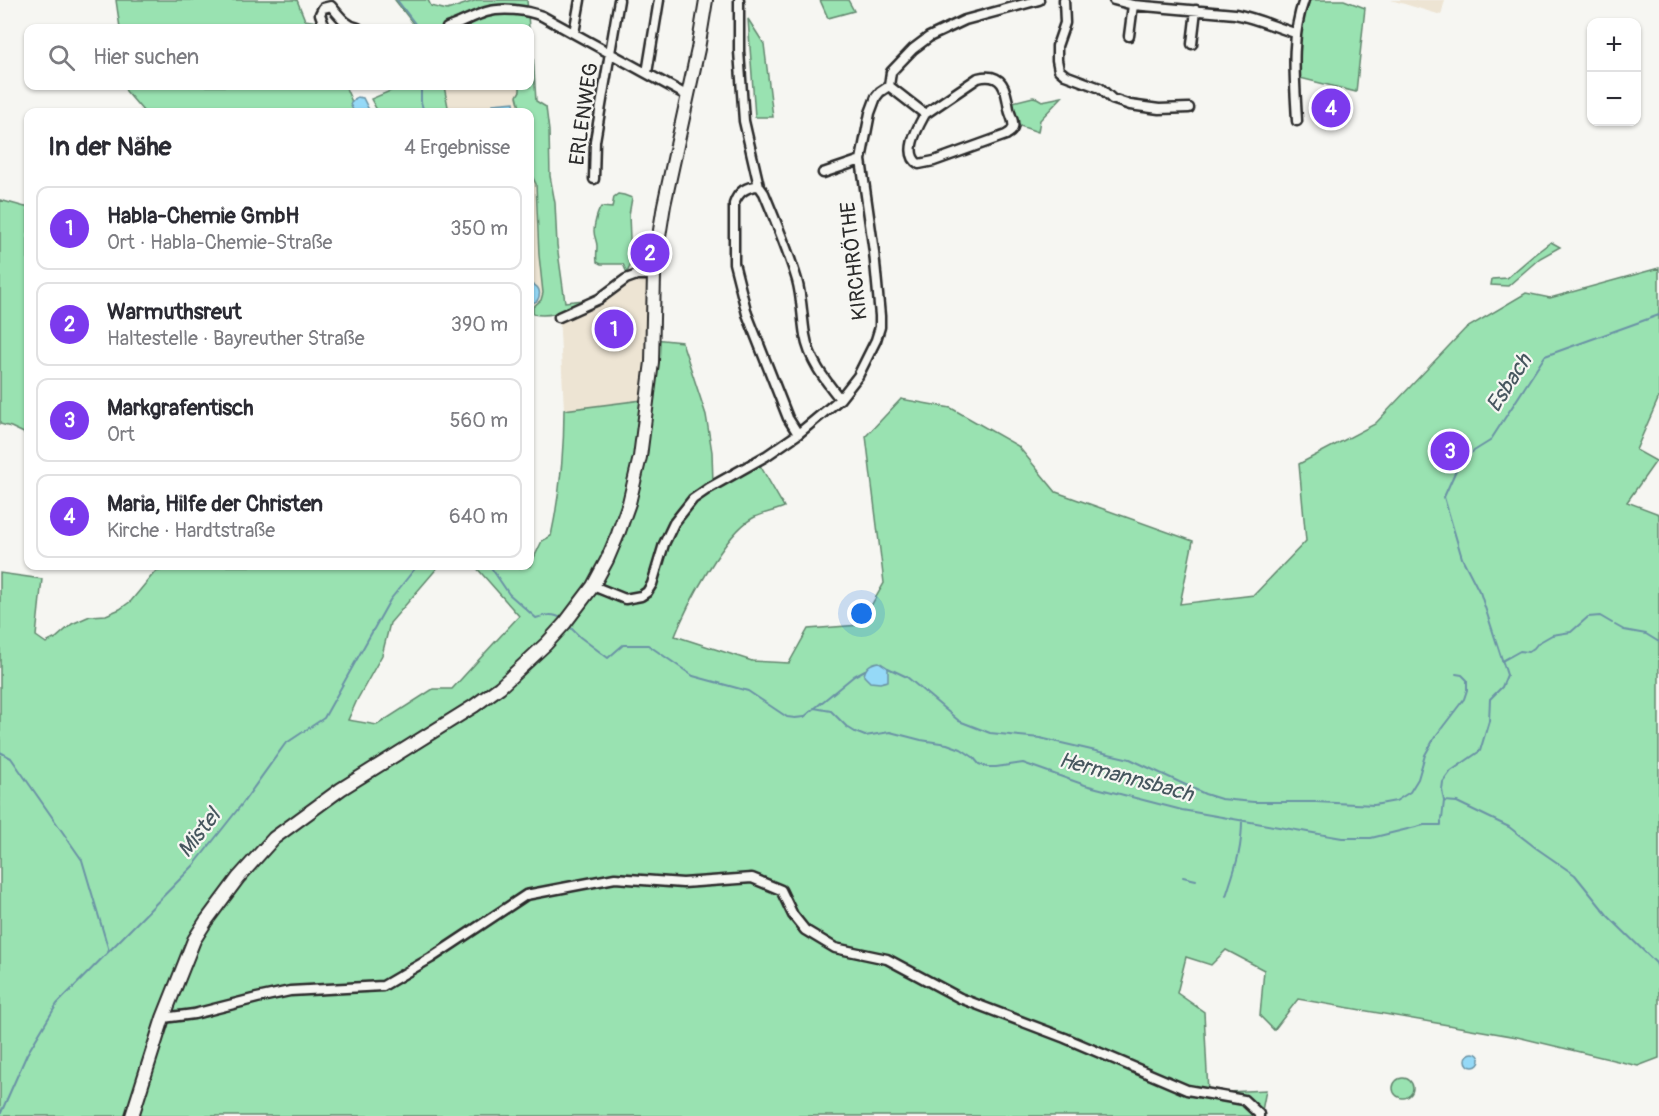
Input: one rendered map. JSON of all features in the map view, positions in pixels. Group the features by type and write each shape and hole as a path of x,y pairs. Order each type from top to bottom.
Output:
{"main road":[{"path":"132,1116 163,1018 194,940 238,878 274,838 341,789 474,706 500,687 565,623 593,586 607,560 628,503 640,457 652,362 654,275 664,205 698,49 706,0"}],"street":[{"path":"574,33 580,0"},
{"name":"ERLENWEG","path":"594,179 595,141 619,0"},
{"path":"647,73 658,0"},
{"path":"739,0 744,121 759,186 788,251 797,282 805,336 811,356 840,399"},
{"name":"KIRCHRÖTHE","path":"593,586 625,599 641,596 647,592 652,584 664,544 674,523 688,504 709,488 766,456 798,434 847,392 858,376 880,327 874,252 861,160 870,112 876,97 889,86 891,72 928,37 965,20 1039,0"},
{"path":"1064,0 1065,23 1057,46 1059,70 1065,75 1100,88 1112,99 1130,105 1159,109 1189,108"},
{"path":"1114,0 1133,5 1235,14 1251,17 1295,33"},
{"path":"1297,121 1295,33 1304,0"},
{"path":"1129,36 1133,5"},
{"path":"324,24 321,12 331,6 348,24"},
{"path":"457,24 487,12 502,10 532,12 688,96"},
{"path":"1192,44 1196,10"},
{"path":"988,75 1001,82 1009,103 1008,108 1013,127 1006,135 934,161 919,164 912,157 913,144 916,131 925,114 978,78 988,75"},
{"path":"889,86 925,114"},
{"path":"823,173 861,160"},
{"path":"759,186 752,186 737,195 734,204 734,263 747,314 789,418 798,434"},
{"path":"559,317 599,299 626,279 637,275 654,275"},
{"path":"163,1018 194,1014 290,991 383,986 431,958 526,895 615,878 683,883 752,879 781,890 805,930 835,948 888,959 960,998 1065,1038 1187,1090 1244,1100 1259,1116"}],"shaded area":[{"path":"1391,0 1445,0 1441,15"},
{"path":"441,90 530,90 532,108 445,108"},
{"path":"534,135 548,305 534,306"},
{"path":"656,274 650,399 564,410 559,313 597,297 625,278"}],"green space":[{"path":"116,0 297,0 305,20 318,24 119,24"},
{"path":"395,0 428,0 431,6 447,10 477,0 527,0 529,24 413,24"},
{"path":"820,0 848,0 854,11 828,18"},
{"path":"1310,0 1344,0 1365,8 1356,92 1300,78 1300,27"},
{"path":"748,19 764,44 773,117 755,117"},
{"path":"534,70 536,101 546,107 550,176 565,302 584,300 585,302 547,315 534,314 534,306 541,300 543,293 534,180 534,108 520,108 517,96 520,91 534,90"},
{"path":"347,90 355,108 141,108 126,91"},
{"path":"392,90 445,90 448,108 376,108 371,99"},
{"path":"1033,97 1042,101 1062,97 1040,120 1038,132 1014,124 1009,103"},
{"path":"618,194 632,198 629,215 631,263 627,273 623,264 597,262 595,222 601,207 612,208 614,197"},
{"path":"0,200 24,207 24,433 0,424"},
{"path":"1551,242 1560,247 1540,258 1508,286 1491,285 1492,279 1507,278"},
{"path":"1659,268 1659,397 1636,450 1656,461 1627,502 1659,514 1659,1058 1638,1066 1517,1037 1298,999 1274,1030 1260,1016 1264,970 1226,950 1211,965 1186,957 1177,993 1204,1012 1208,1093 1266,1090 1261,1116 0,1116 0,573 42,579 36,636 46,643 56,638 72,624 90,616 106,615 120,609 131,601 155,572 163,570 436,570 390,623 382,655 348,720 377,725 433,689 452,689 519,616 479,570 534,570 534,558 542,541 551,536 557,505 564,410 650,399 654,339 682,342 706,415 712,452 713,483 759,459 761,467 784,507 753,518 731,538 708,571 675,636 752,661 789,663 808,629 860,625 884,583 866,436 901,399 951,408 1018,446 1056,492 1193,541 1180,604 1254,595 1306,541 1299,464 1375,424 1465,329 1526,293 1550,298"},
{"path":"1403,1078 1410,1081 1413,1088 1410,1095 1403,1098 1396,1095 1393,1088 1396,1081"}],"water":[{"path":"357,97 363,98 368,108 352,108 350,104"},
{"path":"514,102 515,108 494,108 493,104"},
{"path":"534,285 539,292 537,301 534,302"},
{"path":"879,662 888,668 888,681 870,682 864,676 866,670 871,664"},
{"path":"1473,1053 1478,1055 1480,1060 1478,1065 1473,1067 1468,1065 1466,1060 1468,1055"}],"waterway":[{"name":"Mistel","path":"397,0 415,24"},
{"path":"326,15 329,24"},
{"name":"Mistel","path":"421,90 423,108"},
{"name":"Esbach","path":"1479,591 1462,558 1444,497 1461,459 1490,441 1545,356 1659,315"},
{"path":"1450,456 1461,459"},
{"name":"Mistel","path":"0,1115 27,1054 57,1004 194,865 285,744 324,718 390,600 414,570"},
{"path":"493,570 509,594 536,618 549,615 562,619"},
{"name":"Hermannsbach","path":"1442,819 1443,782 1451,771 1480,751 1489,721 1490,699 1502,687 1507,675 1480,592"},
{"name":"Hermannsbach","path":"1502,661 1520,651 1528,652 1552,635 1571,632 1588,617 1600,616 1612,623"},
{"name":"Hermannsbach","path":"1615,625 1624,630 1646,634 1659,642"},
{"name":"Hermannsbach","path":"570,627 608,658 623,645 648,645 693,676 748,691 787,717 804,717 854,676 865,670"},
{"path":"888,668 907,677 959,721 990,733 1040,738 1130,759 1205,794 1221,799 1374,805 1396,801 1410,792 1418,779 1425,755 1435,737 1464,699 1467,680 1462,675 1456,674"},
{"name":"Hermannsbach","path":"814,708 831,711 847,727 865,736 890,732 947,744 961,749 979,764 987,767 1023,763 1085,785 1182,810 1342,838 1371,838 1424,825 1441,825 1441,821"},
{"path":"0,752 11,758 82,860 109,951"},
{"path":"1444,801 1457,802 1509,827 1575,875 1608,916 1656,963 1659,970"},
{"path":"1226,896 1239,850 1242,820"},
{"path":"1183,877 1196,880"}],"place":[{"name":"Maria, Hilfe der Christen","path":"1331,108"},
{"name":"Warmuthsreut","path":"650,253"},
{"name":"Habla-Chemie GmbH","path":"614,329"},
{"name":"Markgrafentisch","path":"1450,451"}]}
